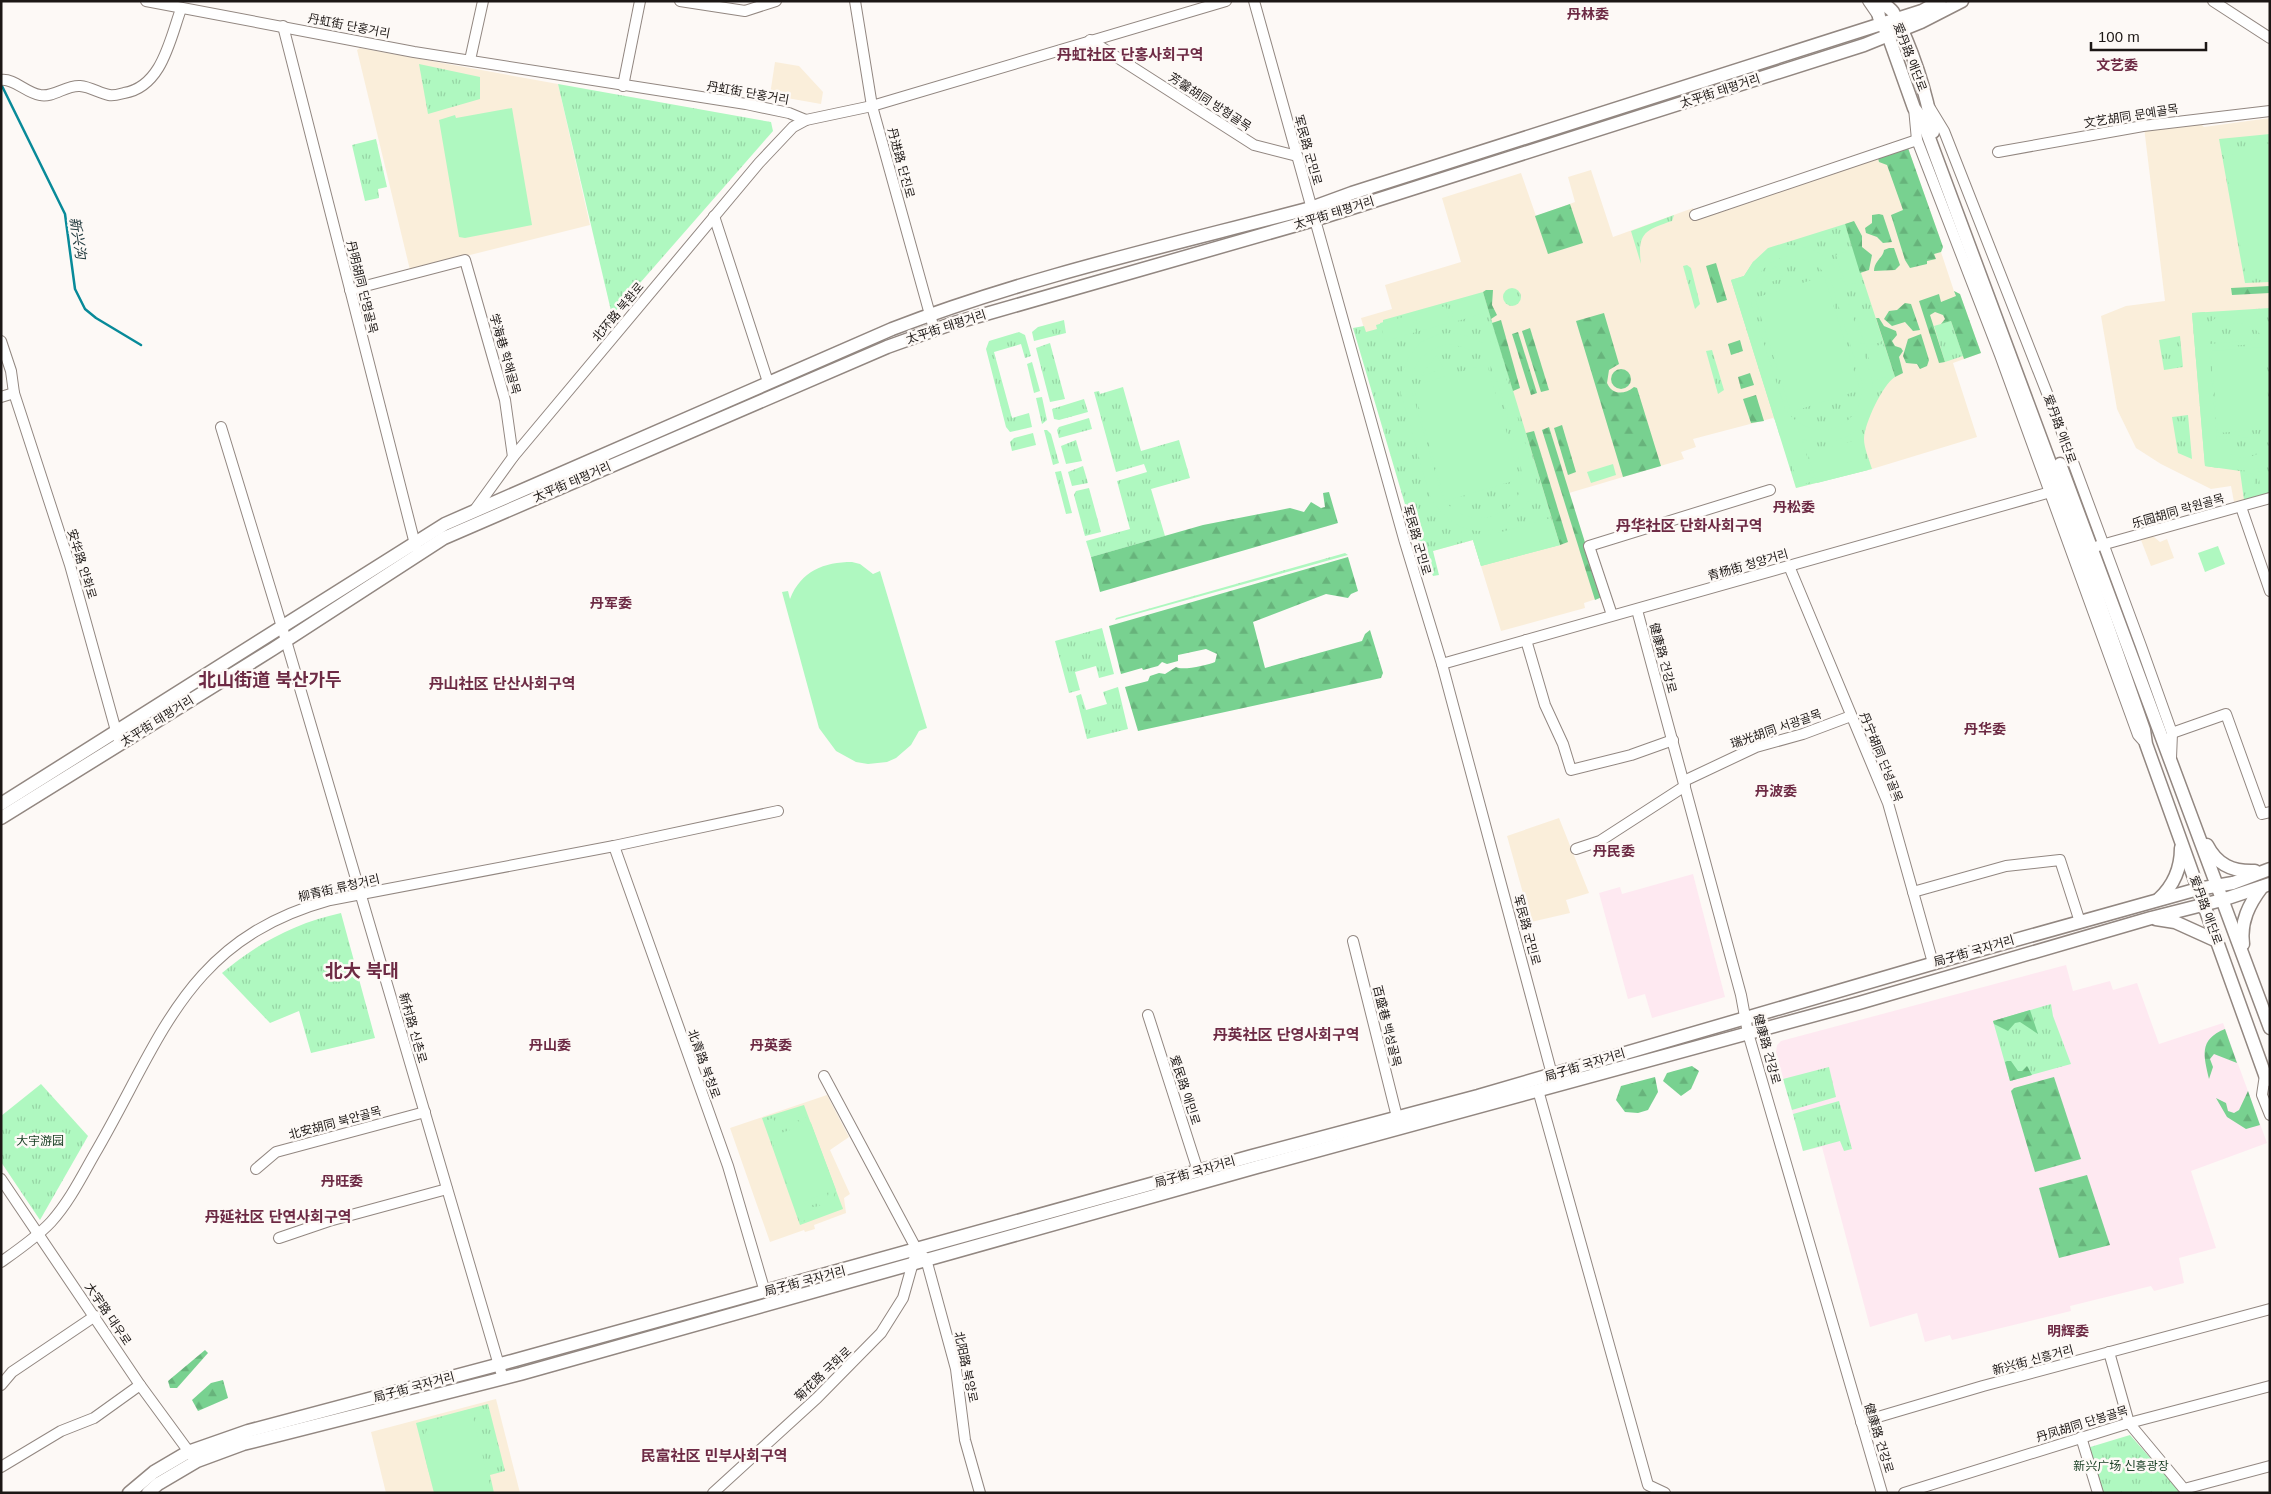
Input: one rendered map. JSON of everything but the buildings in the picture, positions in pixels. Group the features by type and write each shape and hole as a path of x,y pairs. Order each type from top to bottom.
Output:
{"main road":[{"name":"爱丹路 애단로","path":"1877,1 1883,25 1914,108 1922,119 2055,491 2144,730 2146,744 2198,889 2269,1075"},
{"name":"太平街 태평거리","path":"1892,12 1922,11 1940,1"},
{"name":"太平街 태평거리","path":"1,818 282,627 416,549 887,347 934,330 1313,214 1352,193 1883,25 1892,12 1962,1"},
{"name":"爱丹路 애단로","path":"1892,12 1929,105 1934,134 2097,546 2170,759 2270,1028"},
{"path":"1898,64 1912,59"},
{"name":"太平街 태평거리","path":"1,804 286,640 416,549 445,524 768,382 929,315 1059,275 1313,214"},
{"path":"2168,804 2185,799"},
{"path":"2190,812 2210,853 2225,867 2242,872 2268,870"},
{"path":"2157,900 2169,889 2178,871 2181,841"},
{"name":"局子街 국자거리","path":"129,1493 154,1472 248,1430 766,1292 921,1255 1538,1090 1554,1080 1744,1017 2157,900 2198,889 2233,883 2268,870"},
{"path":"2244,959 2241,932 2244,920 2251,903 2266,885"},
{"name":"局子街 국자거리","path":"148,1493 192,1456 503,1377 912,1263 921,1255 1198,1171 1396,1117 1748,1033 2152,918 2222,900 2266,885"},
{"path":"2152,918 2175,922 2217,941"}],"street":[{"name":"丹虹街 단홍거리","path":"146,1 414,52 746,104 789,113 806,120"},
{"path":"470,60 483,1"},
{"path":"623,86 640,1"},
{"path":"680,1 745,11 776,1"},
{"name":"丹进路 단진로","path":"855,1 872,106 934,330"},
{"path":"806,120 872,106 1226,1"},
{"name":"军民路 군민로","path":"1254,1 1404,539 1442,664 1554,1080"},
{"name":"爱丹路 애단로","path":"1868,1 1883,25"},
{"path":"2213,1 2270,38"},
{"path":"1,80 11,81 29,92 42,96 66,87 80,86 110,96 131,92 146,85 161,62 181,9"},
{"name":"丹明胡同 단명골목","path":"283,26 416,549"},
{"name":"芳馨胡同 방형골목","path":"1090,40 1254,145 1297,156"},
{"name":"爱丹路 애단로","path":"1914,108 1918,140 2055,491"},
{"name":"文艺胡同 문예골목","path":"1998,152 2152,124 2270,111"},
{"name":"北环路 북환로","path":"460,530 513,457 714,216 788,132 806,120"},
{"path":"1695,215 1918,140"},
{"path":"714,216 768,382"},
{"name":"学海巷 학해골목","path":"350,290 466,260 505,400 513,457"},
{"name":"安华路 안화로","path":"1,341 12,370 14,393 70,565 118,738"},
{"path":"1,397 14,393"},
{"name":"新村路 신촌로","path":"221,427 286,640 503,1377"},
{"path":"1612,615 1589,546 1770,490"},
{"name":"青杨街 청양거리","path":"1442,664 2055,491"},
{"name":"乐园胡同 락원골목","path":"2097,546 2270,498"},
{"path":"2241,506 2270,591"},
{"name":"爱丹路 애단로","path":"2097,546 2172,733 2170,759"},
{"name":"丹宁胡同 단녕골목","path":"1789,566 1888,803 1933,963"},
{"name":"健康路 건강로","path":"1637,610 1741,995 1748,1033 1882,1493"},
{"path":"1526,640 1549,716 1563,744 1571,770 1638,753 1673,740"},
{"path":"2172,733 2226,714 2262,814 2270,812"},
{"name":"瑞光胡同 서광골목","path":"1576,849 1600,841 1684,784 1756,747 1808,733 1851,716"},
{"name":"柳青街 류청거리","path":"1,1262 40,1233 66,1204 114,1122 169,1018 199,978 232,947 280,917 330,900 614,846 778,811"},
{"name":"北青路 북청로","path":"614,846 728,1166 766,1292"},
{"path":"1913,892 2006,866 2060,860 2080,922"},
{"name":"百盛巷 백성골목","path":"1353,941 1396,1117"},
{"name":"爱民路 애민로","path":"1148,1016 1198,1171"},
{"name":"爱丹路 애단로","path":"2269,1075 2262,1095 2270,1115"},
{"name":"北阳路 북양로","path":"824,1076 921,1255 956,1369 965,1440 980,1493"},
{"path":"1538,1090 1648,1485 1665,1493"},
{"name":"北安胡同 북안골목","path":"256,1169 276,1152 425,1112"},
{"name":"大宇路 대우로","path":"1,1179 40,1233 140,1385 192,1456"},
{"path":"279,1238 329,1221 447,1189"},
{"name":"菊花路 국화로","path":"713,1493 817,1398 881,1332 903,1298 912,1263"},
{"name":"新兴街 신흥거리","path":"1861,1422 1982,1386 2270,1310"},
{"path":"1,1385 12,1372 95,1316"},
{"path":"2109,1352 2129,1423 2184,1489 2270,1466"},
{"path":"1,1468 61,1431 94,1418 140,1385"},
{"name":"丹凤胡同 단봉골목","path":"1904,1493 2081,1437 2270,1386"},
{"path":"2081,1437 2098,1493"}],"shaded area":[{"path":"360,48 558,84 590,225 410,270 357,50"},
{"path":"775,62 799,66 823,92 821,104 770,95"},
{"path":"2270,118 2270,493 2234,502 2231,486 2211,489 2161,464 2136,448 2117,409 2101,316 2126,306 2165,301 2144,127 2201,124 2204,127"},
{"path":"1908,148 1943,247 1941,252 1954,291 1960,294 1981,353 1953,363 1977,437 1872,469 1796,488 1776,421 1773,418 1693,439 1696,447 1681,452 1684,459 1569,493 1602,597 1584,603 1585,608 1501,631 1473,540 1429,552 1361,318 1392,309 1385,285 1461,262 1442,198 1521,173 1536,216 1575,202 1568,177 1591,170 1613,237 1693,208 1696,219"},
{"path":"2154,537 2160,542 2167,539 2174,558 2151,566 2141,540"},
{"path":"1559,818 1589,893 1566,900 1570,913 1531,922 1507,836"},
{"path":"1693,874 1725,997 1652,1018 1645,994 1628,999 1599,893 1620,887 1622,894"},
{"path":"2066,965 2073,991 2110,981 2113,990 2137,983 2159,1044 2223,1023 2267,1143 2191,1171 2216,1248 2179,1258 2184,1283 2154,1291 2151,1286 2070,1306 2071,1311 1952,1340 1950,1335 1925,1342 1917,1313 1870,1327 1822,1147 1803,1151 1776,1052 1777,1045 1781,1041"},
{"path":"827,1095 849,1137 830,1150 850,1194 844,1198 846,1213 814,1225 815,1229 805,1232 804,1230 770,1242 730,1128"},
{"path":"496,1399 520,1493 386,1493 371,1432"}],"green space":[{"path":"419,64 480,77 480,99 428,114"},
{"path":"558,84 771,122 773,131 612,315"},
{"path":"512,108 532,225 465,238 459,237 439,120 455,115 456,118"},
{"path":"2270,134 2270,282 2245,283 2219,139"},
{"path":"376,139 387,187 378,189 379,198 365,201 352,145"},
{"path":"2259,142 2270,144 2270,264 2265,265 2270,267 2270,275 2254,270 2255,280 2247,282 2222,147 2230,145 2233,156 2248,144"},
{"path":"1908,148 1943,247 1941,252 1934,254 1936,259 1927,261 1927,264 1910,268 1905,260 1891,215 1903,210 1887,165 1879,162 1878,158"},
{"path":"1570,204 1583,243 1548,254 1535,216"},
{"path":"1674,215 1672,221 1655,227 1645,234 1640,245 1641,264 1631,231"},
{"path":"1872,215 1883,215 1892,242 1883,243 1877,237 1866,233 1865,228 1872,223"},
{"path":"1854,221 1862,236 1862,247 1872,255 1869,270 1860,273 1845,224"},
{"path":"1845,224 1895,377 1880,396 1865,432 1865,446 1872,469 1796,488 1731,280 1744,276 1753,262 1768,248"},
{"path":"1788,245 1804,247 1817,252 1834,266 1839,272 1871,376 1873,393 1871,407 1865,420 1857,430 1846,437 1833,441 1818,442 1802,439 1814,481 1798,486 1784,435 1780,436 1731,280 1744,276 1753,262 1765,253","holes":["1795,256 1818,266 1831,281 1862,383 1861,399 1855,412 1835,428 1822,430 1796,421 1785,409 1752,307 1752,297 1757,279 1762,271 1775,260"]},
{"path":"1894,248 1900,265 1895,270 1874,271 1875,265 1884,250"},
{"path":"1852,250 1862,281 1846,286 1836,255"},
{"path":"1716,263 1727,300 1717,303 1706,266"},
{"path":"1687,265 1691,268 1700,304 1695,309 1683,266"},
{"path":"1775,266 1783,278 1759,286"},
{"path":"1824,276 1860,390 1791,412 1755,298"},
{"path":"2270,286 2270,293 2232,295 2231,288"},
{"path":"1508,288 1516,288 1521,293 1519,304 1508,306 1503,301 1503,293"},
{"path":"1493,290 1492,305 1497,315 1491,319 1483,292"},
{"path":"1954,291 1960,294 1981,353 1964,359 1951,321 1941,324 1945,319 1943,315 1935,312 1930,315 1945,362 1939,363 1919,301 1939,294 1941,302 1956,296"},
{"path":"1483,292 1560,545 1481,566 1473,540 1433,551 1439,575 1433,576 1427,561 1422,562 1353,328 1364,326 1366,332 1377,329 1376,325 1383,323 1383,320"},
{"path":"1480,296 1485,313 1454,322 1450,304"},
{"path":"1905,303 1911,304 1920,330 1913,331 1905,322 1892,326 1884,319 1889,311 1897,310"},
{"path":"1446,306 1450,323 1419,331 1415,314"},
{"path":"2270,308 2270,493 2244,500 2240,471 2205,466 2192,313"},
{"path":"1871,311 1881,342 1865,347 1856,316"},
{"path":"2235,311 2255,314 2270,326 2270,377 2265,343 2209,348 2217,440 2217,437 2253,434 2253,437 2218,440 2222,448 2228,453 2242,457 2250,457 2257,454 2270,444 2270,462 2258,469 2237,470 2218,461 2218,468 2205,466 2192,313 2205,312 2207,325 2218,316","holes":["2241,323 2257,331 2264,339 2209,344 2215,335 2226,326"]},
{"path":"1604,313 1619,364 1609,370 1607,383 1615,392 1626,391 1634,387 1637,388 1661,466 1623,477 1576,321"},
{"path":"1411,315 1416,332 1385,341 1380,323"},
{"path":"1876,318 1879,318 1884,326 1896,331 1897,335 1892,341 1895,346 1903,351 1899,357 1903,373 1895,377"},
{"path":"1064,320 1066,333 1034,341 1032,332 1038,327"},
{"path":"1501,320 1520,388 1513,391 1492,323"},
{"path":"1951,321 1963,356 1945,362 1934,326"},
{"path":"1530,328 1549,390 1541,392 1522,331"},
{"path":"1019,332 1025,335 1031,356 1025,358 1021,344 994,352 1012,418 1029,413 1032,427 1010,432 1006,427 986,349 989,341"},
{"path":"1518,332 1537,393 1531,395 1512,334"},
{"path":"1456,333 1475,338 1483,343 1495,340 1541,498 1529,500 1518,514 1506,524 1492,530 1478,531 1465,528 1452,521 1440,511 1430,496 1401,394 1401,374 1410,355 1421,342 1439,334","holes":["1448,344 1479,354 1484,357 1492,368 1511,428 1521,468 1522,483 1517,497 1509,507 1497,514 1484,518 1470,517 1457,511 1445,501 1411,383 1415,367 1420,360 1432,350"]},
{"path":"1921,334 1929,360 1927,366 1920,369 1917,364 1906,363 1903,356 1908,339"},
{"path":"2180,336 2183,367 2164,370 2159,340"},
{"path":"1740,340 1743,351 1731,355 1728,344"},
{"path":"1050,343 1065,399 1050,402 1036,348"},
{"path":"1882,344 1892,375 1876,380 1866,350"},
{"path":"2265,347 2270,429 2218,433 2211,351"},
{"path":"1712,350 1724,390 1718,394 1706,351"},
{"path":"1437,355 1444,369 1420,376"},
{"path":"1032,362 1040,391 1034,393 1027,364"},
{"path":"1487,364 1520,479 1445,501 1413,386"},
{"path":"1617,369 1625,369 1631,375 1631,383 1625,389 1617,389 1611,383 1611,375"},
{"path":"1750,373 1754,385 1741,389 1738,377"},
{"path":"1123,387 1141,451 1179,440 1190,478 1151,489 1165,536 1091,557 1086,541 1130,529 1117,481 1147,472 1144,464 1116,472 1094,392 1099,391 1100,394"},
{"path":"1756,395 1764,421 1751,423 1743,399"},
{"path":"1042,397 1047,420 1042,424 1036,398"},
{"path":"1084,399 1088,412 1059,420 1054,419 1052,409"},
{"path":"2188,415 2192,459 2178,453 2172,417"},
{"path":"1089,418 1092,429 1059,438 1057,430 1059,427"},
{"path":"1562,425 1576,472 1568,475 1554,428"},
{"path":"1549,427 1602,597 1595,600 1542,430"},
{"path":"1044,430 1051,434 1059,463 1053,465"},
{"path":"1534,431 1568,542 1560,545 1526,433"},
{"path":"1033,433 1036,445 1012,451 1010,442 1014,438"},
{"path":"1859,439 1868,470 1817,483 1808,454"},
{"path":"1076,440 1082,461 1066,464 1061,446"},
{"path":"1613,464 1616,475 1591,483 1587,472"},
{"path":"1083,466 1088,483 1072,486 1068,472"},
{"path":"2267,470 2270,491 2261,492 2258,472"},
{"path":"1061,471 1072,513 1066,514 1055,472"},
{"path":"2253,473 2256,493 2247,495 2244,475"},
{"path":"1089,488 1101,532 1085,536 1074,495 1076,491"},
{"path":"1329,492 1338,523 1100,592 1091,557 1203,525 1290,508 1304,512 1311,502 1321,508 1325,507 1323,493"},
{"path":"1551,518 1560,545 1481,566 1473,540"},
{"path":"2218,546 2225,564 2205,572 2198,553"},
{"path":"1345,553 1348,555 1115,620 1116,618"},
{"path":"1348,557 1358,591 1351,594 1348,598 1326,594 1253,622 1265,668 1362,641 1365,634 1370,630 1383,673 1381,678 1138,731 1125,687 1148,681 1150,676 1159,673 1165,674 1176,667 1189,668 1215,662 1217,654 1206,649 1178,655 1178,661 1167,664 1162,662 1158,666 1121,674 1109,626"},
{"path":"852,562 860,564 873,574 880,571 927,728 919,731 911,745 896,758 887,762 868,764 856,762 836,751 819,728 782,592 788,591 790,599 800,581 815,570 832,564"},
{"path":"1102,628 1114,674 1099,678 1096,666 1075,672 1080,690 1069,693 1055,641"},
{"path":"1118,687 1128,729 1087,739 1076,696 1081,694 1086,710 1107,704 1103,692"},
{"path":"341,913 375,1038 311,1053 299,1011 270,1023 222,973 249,952 278,935 308,922"},
{"path":"2051,1004 2053,1016 2071,1064 2010,1081 1993,1021"},
{"path":"2030,1010 2038,1034 2020,1022 2015,1023 2008,1031 1994,1024 1993,1021"},
{"path":"2225,1029 2237,1063 2214,1054 2210,1059 2213,1067 2209,1079 2205,1050 2210,1038"},
{"path":"2011,1061 2018,1071 2022,1071 2027,1066 2032,1075 2010,1081 2005,1062"},
{"path":"1692,1066 1699,1071 1691,1089 1681,1096 1663,1081 1667,1073"},
{"path":"1829,1067 1836,1097 1792,1110 1783,1079"},
{"path":"1655,1077 1658,1092 1648,1110 1638,1113 1625,1112 1616,1100 1621,1086"},
{"path":"2054,1077 2081,1159 2035,1172 2011,1091 2014,1088"},
{"name":"大宇游园","path":"41,1084 88,1136 40,1220 1,1162 1,1116"},
{"path":"2248,1091 2260,1125 2246,1129 2227,1117 2216,1098 2226,1103 2228,1111 2234,1113 2239,1110"},
{"path":"1839,1101 1852,1149 1844,1151 1840,1141 1803,1151 1793,1114"},
{"path":"804,1105 843,1209 800,1225 762,1118"},
{"path":"790,1112 803,1115 811,1123 836,1190 831,1205 825,1213 816,1216 808,1215 809,1219 800,1222 765,1121 773,1118 775,1122 783,1114","holes":["798,1120 805,1125 778,1134 784,1123","829,1192 826,1202 820,1206 811,1207 802,1202"]},
{"path":"2087,1175 2110,1245 2059,1258 2039,1188"},
{"path":"205,1350 208,1353 177,1388 170,1388 168,1381"},
{"path":"223,1380 228,1398 198,1411 192,1400 211,1383"},
{"path":"488,1404 505,1471 490,1475 494,1493 434,1493 416,1423"},
{"path":"471,1409 492,1493 485,1493 484,1490 480,1493 439,1493 430,1475 426,1460 424,1440 426,1433 429,1427 439,1418 453,1416 466,1420 464,1411"},
{"name":"新兴广场 신흥광장","path":"2130,1435 2180,1493 2100,1493 2087,1448"}],"waterway":[{"name":"新兴沟","path":"2,86 65,214 75,289 85,309 96,318 141,345"}],"district":[{"name":"丹林委","path":"1588,14"},
{"name":"丹虹社区 단홍사회구역","path":"1130,55"},
{"name":"文艺委","path":"2117,65"},
{"name":"丹松委","path":"1794,507"},
{"name":"丹华社区 단화사회구역","path":"1689,526"},
{"name":"丹军委","path":"611,603"},
{"name":"北山街道 북산가두","path":"270,680"},
{"name":"丹山社区 단산사회구역","path":"502,684"},
{"name":"丹华委","path":"1985,729"},
{"name":"丹波委","path":"1776,791"},
{"name":"丹民委","path":"1614,851"},
{"name":"北大 북대","path":"362,971"},
{"name":"丹英社区 단영사회구역","path":"1286,1035"},
{"name":"丹山委","path":"550,1045"},
{"name":"丹英委","path":"771,1045"},
{"name":"丹旺委","path":"342,1181"},
{"name":"丹延社区 단연사회구역","path":"278,1217"},
{"name":"明辉委","path":"2068,1331"},
{"name":"民富社区 민부사회구역","path":"714,1456"}]}
